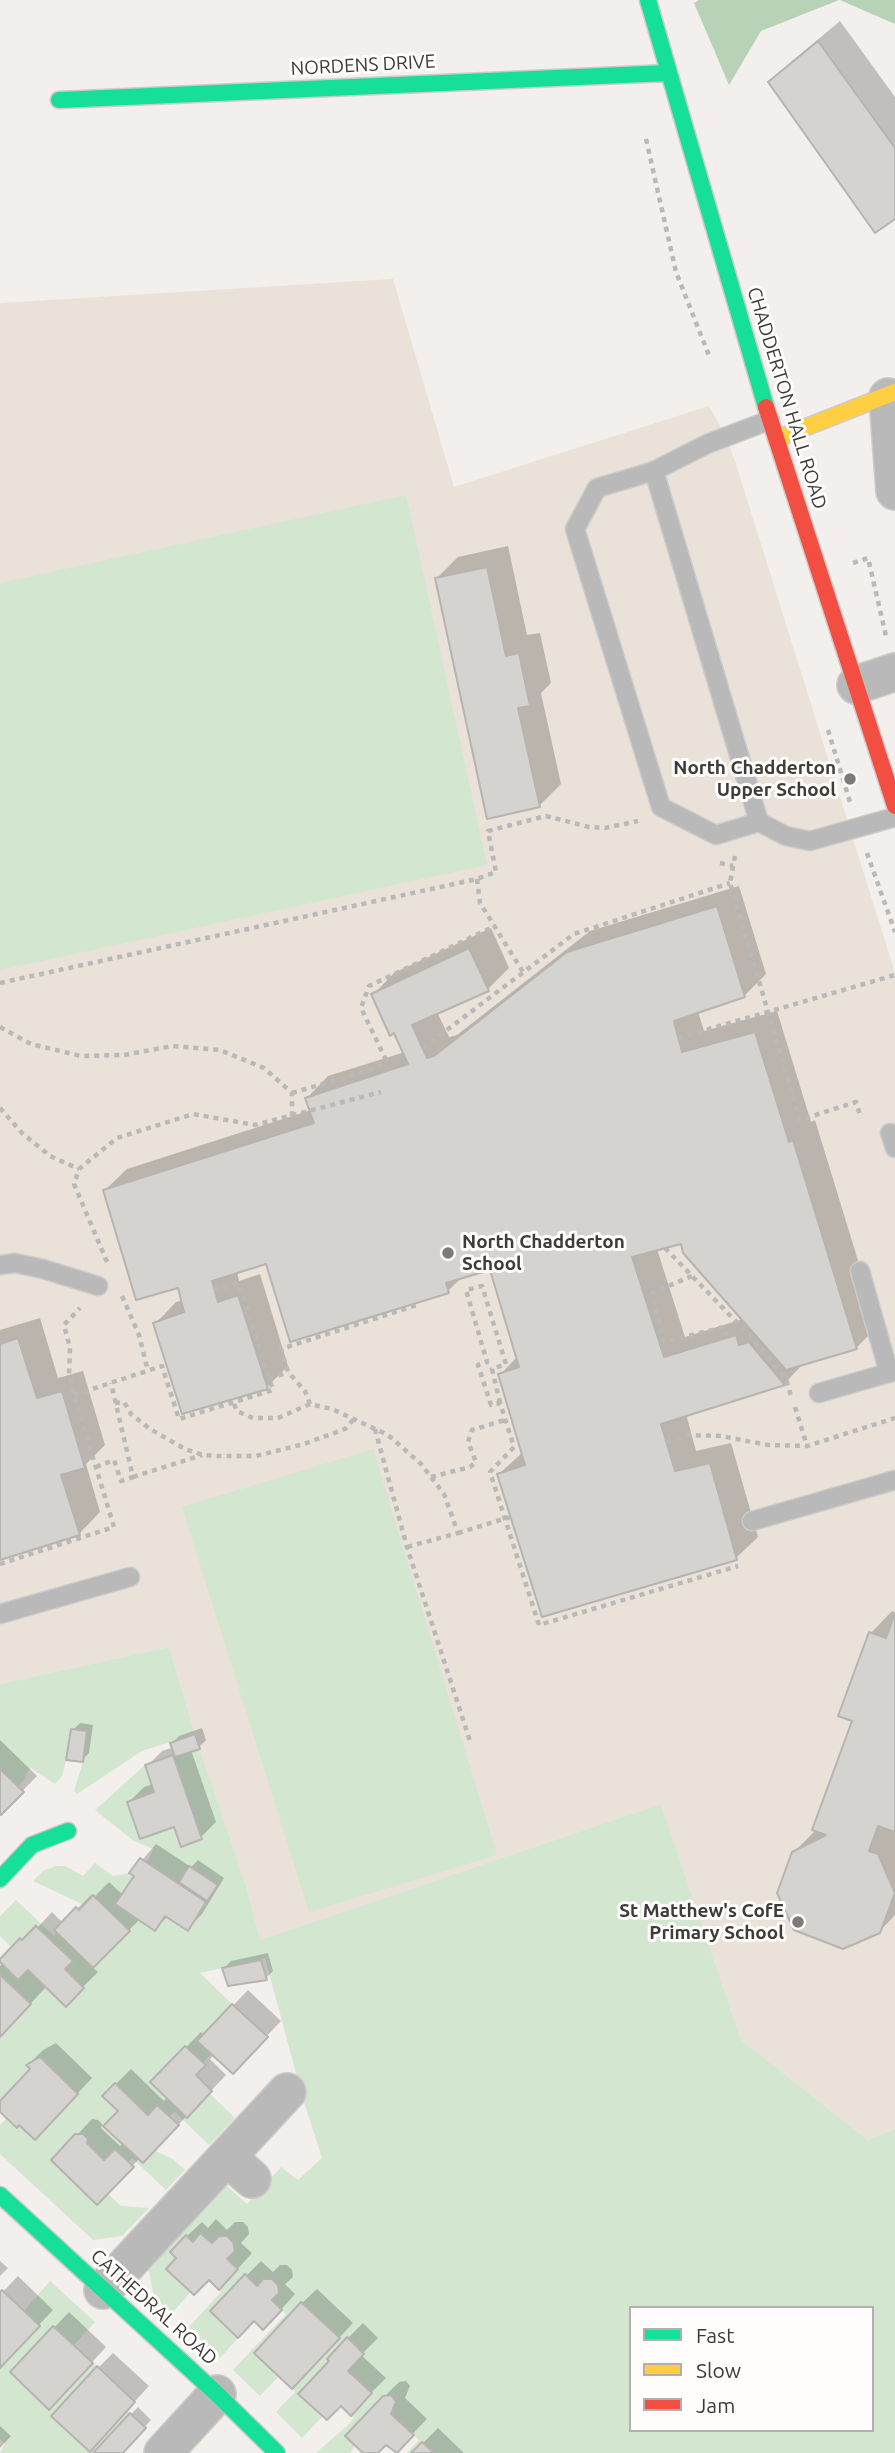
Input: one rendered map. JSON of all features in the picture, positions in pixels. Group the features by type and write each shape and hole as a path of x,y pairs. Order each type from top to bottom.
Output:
{"street":[{"name":"CHADDERTON HALL ROAD","path":"648,0 770,420 895,806"},
{"name":"NORDENS DRIVE","path":"59,100 668,73"},
{"path":"776,439 891,395 895,491"},
{"path":"856,685 895,672"},
{"path":"0,1879 32,1845 68,1831"},
{"path":"103,2290 240,2168 287,2092"},
{"name":"CATHEDRAL ROAD","path":"0,2195 217,2394 276,2453"},
{"path":"163,2453 217,2394"}],"lane":[{"path":"759,821 716,835 661,807 575,529 597,488 654,471 707,444 770,420"},
{"path":"654,471 759,821 786,836 810,841 895,817"},
{"path":"0,1265 15,1263 43,1269 97,1286"},
{"path":"819,1394 892,1372 860,1271"},
{"path":"752,1521 895,1480"},
{"path":"0,1614 130,1577"}],"path":[{"path":"869,558 886,636"},
{"path":"0,983 477,879 496,872 488,831 546,816 597,828 638,821 649,828"},
{"path":"735,851 730,883 800,1120 856,1102 861,1118"},
{"path":"712,861 733,866"},
{"path":"477,879 480,903 523,972"},
{"path":"423,1048 574,934 730,883"},
{"path":"292,1093 370,1070 387,1060 361,1008 369,986 495,926"},
{"path":"678,1038 895,975"},
{"path":"0,1027 31,1044 80,1056 124,1055 172,1045 220,1050 264,1068 292,1093 292,1116"},
{"path":"110,1269 74,1184 79,1169 117,1138 193,1114 255,1125 382,1092"},
{"path":"0,1108 22,1133 50,1156 79,1169"},
{"path":"665,1248 750,1336 786,1378 807,1446"},
{"path":"692,1276 652,1293 664,1342 724,1327 727,1337"},
{"path":"74,1395 162,1366 179,1419 273,1391 239,1283 215,1290"},
{"path":"500,1403 491,1405 478,1365 488,1362 466,1290 482,1286 506,1364 492,1370 514,1447 490,1472 539,1625 738,1566"},
{"path":"120,1291 139,1335 148,1371"},
{"path":"310,1404 305,1391 288,1372 281,1349 420,1304"},
{"path":"0,1563 114,1527 69,1374 70,1348 64,1325 67,1322"},
{"path":"269,1379 288,1372"},
{"path":"111,1383 133,1477"},
{"path":"115,1403 124,1402 131,1413 150,1429 185,1449 203,1455 256,1456 304,1444 345,1429 354,1419"},
{"path":"234,1404 237,1411 253,1418 278,1418 310,1404 332,1409 388,1435 422,1464 444,1494 458,1533"},
{"path":"667,1442 688,1435 721,1436 768,1445 807,1446 895,1418"},
{"path":"431,1476 470,1467 476,1462 468,1442 472,1430 505,1420"},
{"path":"374,1428 407,1547 470,1741"},
{"path":"96,1467 114,1460 121,1481 203,1455"},
{"path":"407,1547 510,1517"}],"shaded area":[{"name":"North Chadderton School","path":"393,279 454,487 709,406 726,437 735,461 895,973 895,2129 868,2140 741,2040 661,1804 260,1940 247,1889 169,1647 0,1684 0,303"}],"green space":[{"path":"699,0 839,0 761,31 729,85 694,3"},
{"path":"840,0 895,0 895,24"},
{"path":"406,495 487,865 0,970 0,583"},
{"path":"373,1449 497,1855 309,1912 182,1507"},
{"path":"169,1647 195,1734 142,1751 77,1794 74,1791 83,1762 66,1760 62,1776 55,1784 31,1768 18,1786 0,1769 0,1684"},
{"path":"200,1749 247,1889 260,1940 661,1804 741,2040 868,2140 895,2129 895,2453 434,2453 422,2442 411,2453 407,2453 419,2440 391,2414 396,2402 390,2395 383,2396 345,2436 355,2446 350,2453 316,2453 348,2425 354,2418 351,2416 372,2394 348,2371 364,2354 346,2337 327,2358 329,2361 299,2393 323,2416 302,2438 276,2412 295,2392 292,2389 339,2338 301,2303 254,2352 279,2376 260,2396 233,2370 286,2314 272,2300 279,2293 278,2285 272,2279 263,2279 257,2286 245,2275 211,2311 238,2338 220,2358 188,2328 238,2269 227,2259 235,2251 233,2242 227,2236 219,2236 212,2243 200,2233 193,2242 186,2235 170,2252 176,2258 191,2292 172,2313 154,2297 147,2262 216,2186 228,2187 247,2204 281,2167 298,2180 322,2158 303,2099 265,1958 200,1973 232,2004 197,2041 211,2054 203,2063 185,2046 150,2082 186,2117 210,2094 235,2118 209,2145 175,2112 169,2116 157,2105 148,2115 115,2083 102,2096 118,2111 104,2126 143,2163 155,2151 171,2158 185,2170 166,2190 132,2158 128,2162 115,2149 104,2160 87,2143 88,2139 83,2134 75,2134 51,2160 97,2205 108,2194 121,2206 149,2208 122,2236 93,2240 0,2154 0,2125 7,2118 35,2140 78,2094 40,2057 26,2065 30,2069 0,2101 0,2037 31,2004 0,1975 0,1963 18,1980 28,1970 66,2007 84,1988 65,1969 73,1961 36,1926 11,1947 0,1936 0,1916 16,1900 54,1936 57,1933 93,1968 130,1931 94,1895 84,1905 33,1881 43,1871 56,1866 65,1866 83,1876 95,1863 113,1876 129,1873 134,1876 115,1904 155,1931 165,1916 188,1931 218,1885 189,1867 178,1883 147,1862 153,1849 134,1841 95,1810 145,1765 154,1792 127,1802 140,1838 174,1827 181,1846 202,1839 174,1758"},
{"path":"50,2281 95,2322 74,2345 53,2326 10,2373 49,2410 93,2363 97,2366 51,2416 89,2452 127,2411 130,2413 93,2453 0,2453 5,2444 0,2439 0,2368 40,2327 24,2311"}],"building":[{"path":"818,41 895,148 895,219 875,233 768,82"},
{"path":"487,567 506,656 519,653 530,706 518,708 540,807 487,819 435,578"},
{"path":"717,906 745,997 674,1021 682,1052 755,1032 789,1142 793,1140 857,1349 786,1370 683,1253 681,1244 632,1257 664,1357 736,1335 739,1345 749,1342 785,1385 661,1424 675,1471 710,1463 737,1560 542,1617 497,1474 525,1465 498,1374 519,1367 490,1270 446,1283 449,1293 290,1342 266,1264 212,1281 218,1302 238,1295 268,1389 182,1414 153,1323 184,1312 178,1288 136,1300 103,1190 314,1123 305,1098 408,1064 394,1033 390,1036 371,994 469,948 489,991 412,1025 427,1058 434,1056 567,952"},
{"path":"18,1338 37,1398 62,1391 85,1468 61,1475 80,1535 0,1560 0,1344"},
{"path":"895,1613 895,1832 878,1826 869,1851 878,1854 895,1893 880,1933 843,1949 794,1930 777,1893 792,1852 826,1835 812,1830 852,1721 838,1716 869,1632 886,1638"},
{"path":"71,1729 87,1731 83,1762 66,1760"},
{"path":"195,1734 200,1749 175,1757 170,1743"},
{"path":"173,1755 202,1839 181,1847 174,1827 140,1839 127,1802 154,1792 145,1765"},
{"path":"0,1769 24,1792 1,1815 0,1814"},
{"path":"140,1858 206,1902 188,1931 165,1916 155,1931 115,1904 134,1876 129,1873"},
{"path":"189,1866 218,1885 207,1901 179,1882"},
{"path":"93,1895 130,1931 93,1968 54,1930 76,1907 79,1910"},
{"path":"36,1926 73,1961 65,1969 84,1988 66,2007 28,1970 18,1980 0,1962 20,1938 22,1940"},
{"path":"261,1960 267,1980 228,1986 222,1968"},
{"path":"0,1975 31,2004 0,2037"},
{"path":"232,2004 268,2037 233,2074 197,2041"},
{"path":"185,2046 206,2065 196,2075 212,2091 187,2118 150,2082"},
{"path":"40,2057 78,2094 35,2140 0,2112 0,2101 30,2069 26,2065"},
{"path":"115,2083 148,2115 157,2105 179,2125 143,2163 103,2126 118,2111 102,2096"},
{"path":"75,2134 83,2134 88,2139 87,2143 104,2160 115,2149 134,2167 97,2205 51,2160"},
{"path":"200,2233 212,2243 219,2236 227,2236 233,2242 235,2251 227,2259 238,2269 219,2290 209,2280 194,2295 166,2269 176,2258 170,2252 186,2235 193,2242"},
{"path":"245,2274 257,2286 263,2279 272,2279 278,2285 279,2293 272,2300 282,2310 263,2330 254,2321 238,2338 210,2311"},
{"path":"2,2290 40,2326 0,2368 0,2292"},
{"path":"301,2302 340,2338 292,2389 254,2353"},
{"path":"53,2326 93,2363 49,2410 10,2372"},
{"path":"347,2337 364,2354 348,2371 372,2393 351,2416 341,2406 327,2420 298,2394"},
{"path":"97,2366 135,2402 90,2452 51,2416"},
{"path":"391,2395 396,2402 391,2414 414,2435 397,2453 386,2445 378,2453 363,2453 345,2436 383,2396"},
{"path":"130,2413 146,2428 123,2453 93,2453"},
{"path":"422,2442 434,2453 411,2453"}],"traffic: fast":[{"path":"648,0 766,407"},
{"path":"59,100 668,73"},
{"path":"0,1879 32,1845 68,1831"},
{"path":"0,2195 217,2394 277,2453"}],"traffic: slow":[{"path":"776,439 895,392"}],"traffic: jam":[{"path":"766,407 895,806"}],"place":[{"name":"North Chadderton Upper School","path":"850,779"},
{"name":"North Chadderton School","path":"448,1253"},
{"name":"St Matthew's CofE Primary School","path":"798,1922"}]}
